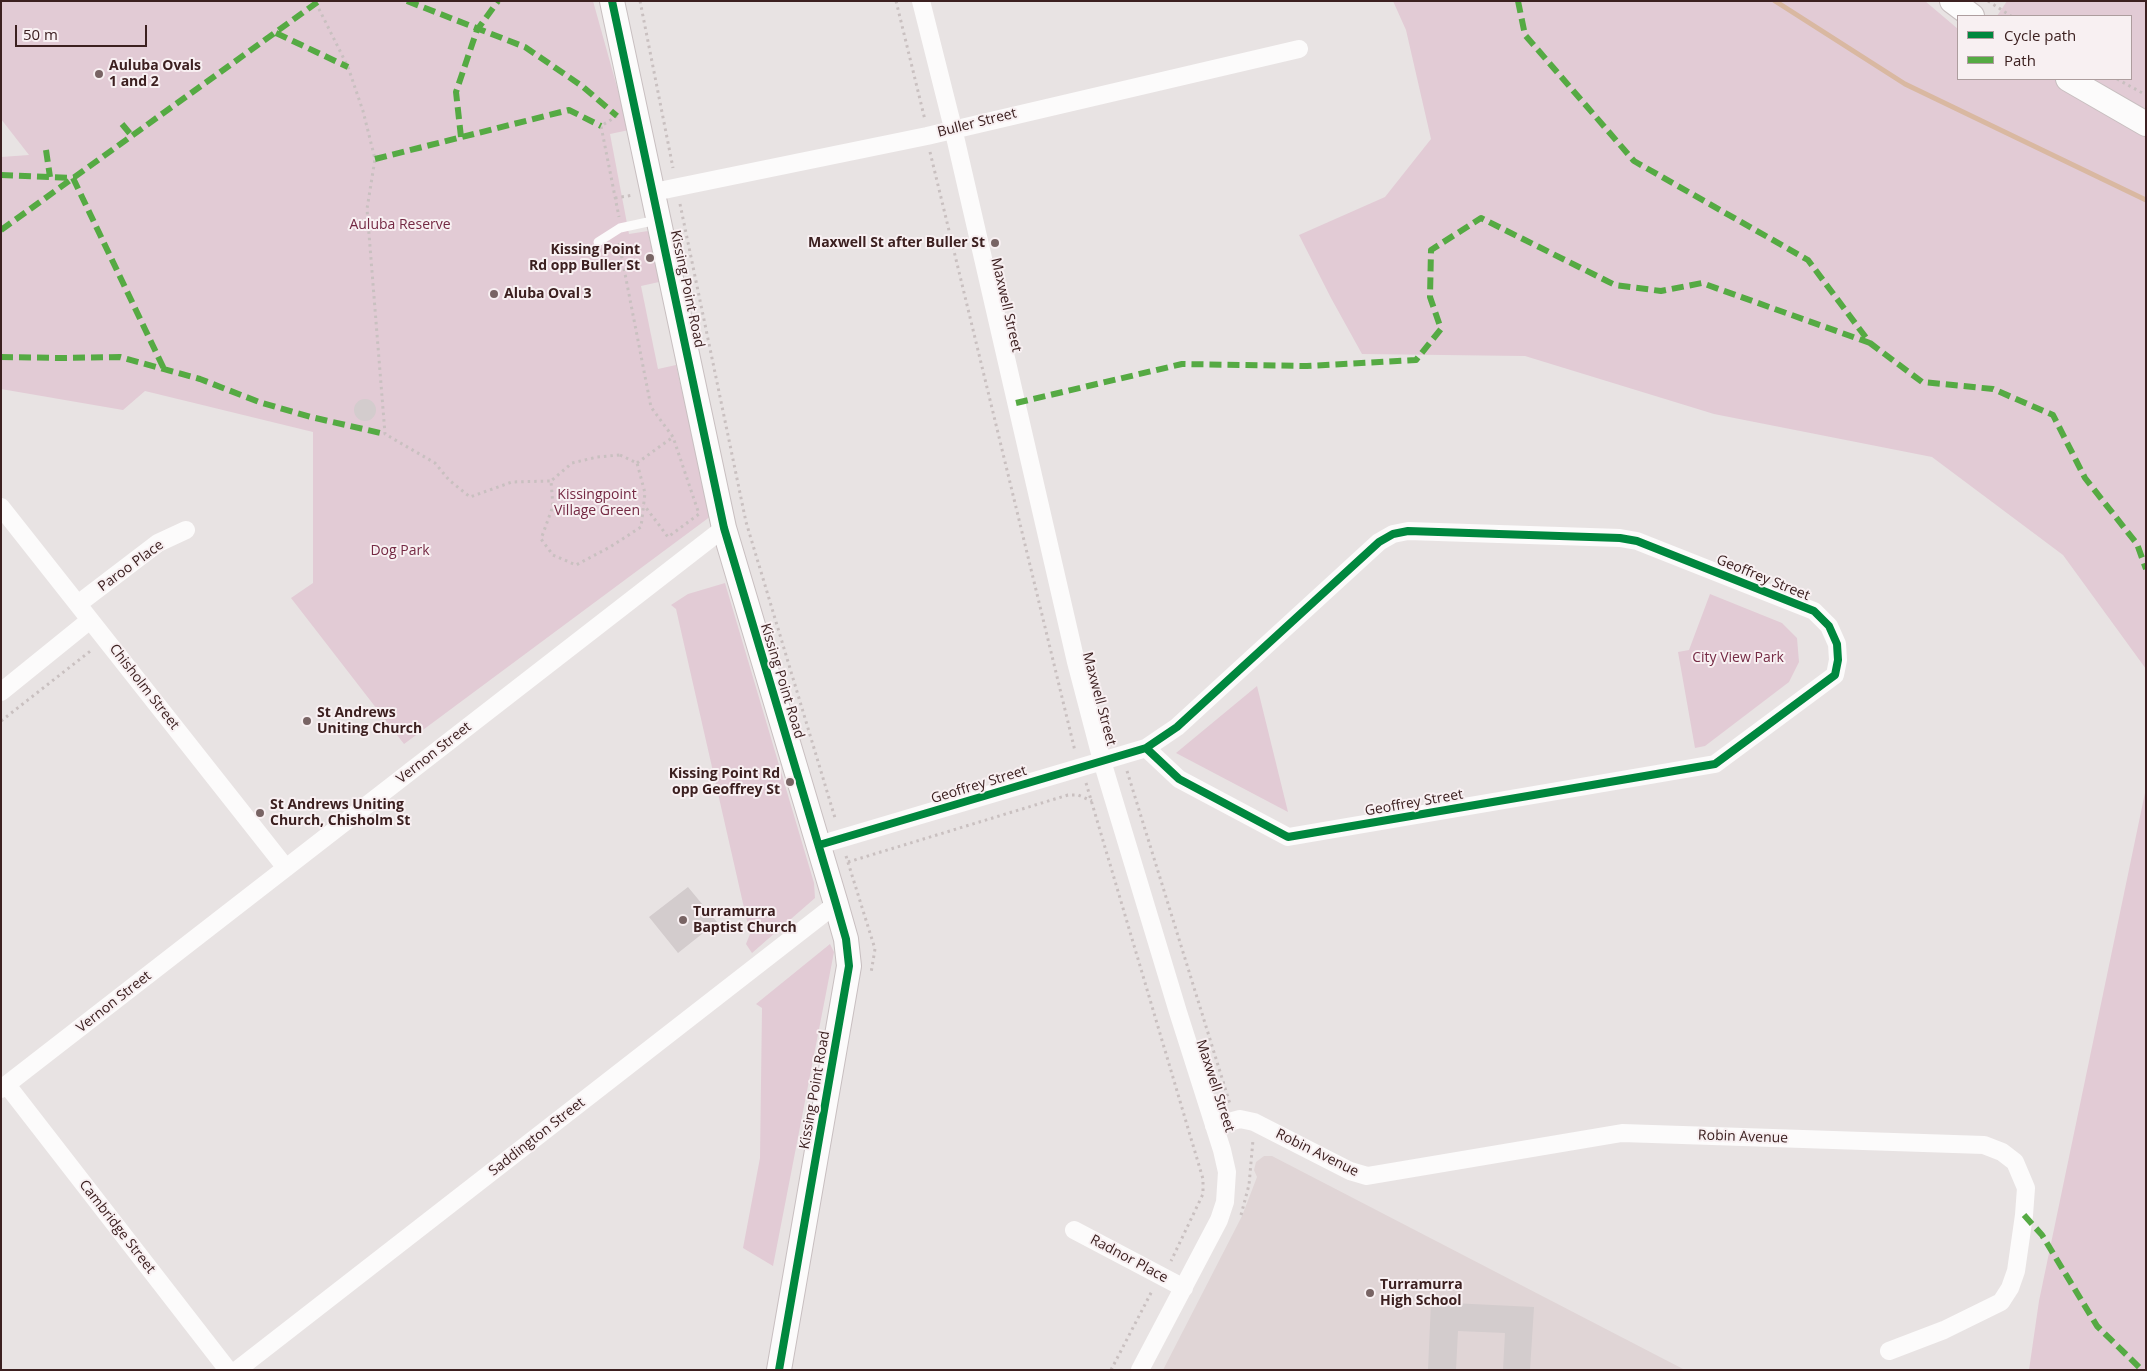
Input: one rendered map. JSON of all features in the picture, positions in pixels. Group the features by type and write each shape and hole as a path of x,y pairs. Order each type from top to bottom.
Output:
{"street":[{"name":"Kissing Point Road","path":"612,1 648,193 660,219 724,528 773,697 820,845 846,939 849,966 779,1370"},
{"name":"Maxwell Street","path":"921,1 953,128 1076,662 1102,761 1227,1172 1225,1202 1219,1220 1140,1370"},
{"path":"1952,1 1971,15"},
{"name":"Buller Street","path":"648,193 927,136 953,128 1300,49"},
{"path":"2070,80 2146,124"},
{"name":"Chisholm Street","path":"1,507 286,868"},
{"name":"Vernon Street","path":"4,1087 724,528"},
{"name":"Paroo Place","path":"78,604 158,543 186,530"},
{"name":"Geoffrey Street","path":"820,845 1146,748 1177,728 1379,542 1393,534 1408,530 1620,538 1637,541 1814,611 1829,626 1837,644 1838,660 1835,675 1715,764 1288,837 1179,779 1146,748"},
{"path":"1,692 90,620"},
{"name":"Saddington Street","path":"237,1370 836,904"},
{"name":"Cambridge Street","path":"4,1087 228,1370"},
{"name":"Robin Avenue","path":"1214,1126 1240,1120 1254,1122 1350,1171 1367,1176 1622,1133 1984,1145 2002,1152 2015,1162 2026,1188 2019,1253 2010,1288 2001,1302 1944,1330 1889,1351"},
{"name":"Radnor Place","path":"1074,1230 1184,1288"}],"lane":[{"path":"598,242 620,228 660,219"}],"path":[{"path":"640,1 673,168"},
{"path":"896,1 926,124"},
{"path":"1988,1 2009,15"},
{"path":"316,3 348,67 375,159 367,209 385,434 436,462 449,480 470,497 512,482 551,481 572,463 598,457 620,455 637,463 645,493 641,527 610,547 576,565 553,555 541,539 553,506 551,481"},
{"path":"2119,80 2146,95"},
{"path":"617,116 601,126 622,234 619,244 651,407 673,437 698,514 668,537 644,505"},
{"path":"929,149 1075,751"},
{"path":"615,198 648,193"},
{"path":"680,204 746,522 835,818"},
{"path":"637,463 673,437"},
{"path":"1,721 93,648"},
{"path":"1127,770 1230,1105"},
{"path":"1086,782 1203,1179 1203,1194 1171,1261"},
{"path":"848,862 1068,795 1078,795 1092,801"},
{"path":"1111,1370 1153,1288"}],"shaded area":[{"name":"Turramurra High School","path":"1264,1156 1272,1156 1685,1370 1163,1370 1242,1216 1257,1177 1254,1170 1256,1162"}],"green space":[{"name":"Auluba Reserve","path":"1,1 593,1 629,130 610,134 629,234 648,231 659,282 641,286 658,369 676,365 711,516 404,744 291,598 313,583 313,432 145,391 123,410 1,389 1,157 29,155 1,119"},
{"path":"1393,1 1925,1 1957,28 1957,80 2132,80 2132,15 1998,15 2007,1 2146,1 2146,669 2063,555 1932,457 1714,414 1525,356 1362,354 1299,235 1385,197 1431,139 1406,30"},
{"path":"725,583 814,883 815,898 752,953 746,944 750,934 676,609 671,605 688,594"},
{"name":"City View Park","path":"1710,594 1782,623 1797,638 1799,662 1789,682 1705,746 1695,748 1678,652 1689,650"},
{"path":"1257,686 1288,812 1176,753"},
{"path":"2146,788 2146,1370 2029,1370 2039,1301"},
{"path":"830,944 834,952 773,1266 743,1248 760,1158 762,1008 756,1004"}],"building":[{"path":"365,399 375,406 376,410 369,420 365,421 355,414 354,410 361,400"},
{"name":"Turramurra Baptist Church","path":"688,887 717,922 678,953 649,917"},
{"path":"1431,1302 1534,1307 1530,1370 1503,1370 1505,1333 1458,1331 1456,1370 1428,1370"}],"waterway":[{"path":"1775,1 1905,84 2146,200"}],"marked path":[{"path":"1,230 319,1"},
{"path":"407,1 525,47 582,86 617,116"},
{"path":"461,137 456,92 477,30 498,1"},
{"path":"1518,1 1525,35 1634,161 1808,260 1870,343 1922,382 1993,389 2053,415 2085,478 2137,544 2146,569"},
{"path":"276,33 348,67"},
{"path":"375,159 569,110 601,126"},
{"path":"122,124 132,136"},
{"path":"46,150 50,177"},
{"path":"1,175 73,178 164,369"},
{"path":"1016,403 1182,364 1307,366 1416,360 1441,329 1430,297 1431,250 1481,218 1615,285 1661,291 1702,283 1870,343"},
{"path":"1,357 120,357 200,379 259,402 311,417 385,434"},
{"path":"2024,1215 2042,1235 2097,1326 2142,1370"}],"cycle path":[{"path":"612,1 724,528 846,939 849,966 779,1370"},
{"path":"819,845 1146,748 1177,727 1379,542 1393,534 1408,531 1620,538 1637,541 1814,611 1829,626 1837,644 1838,660 1835,675 1715,764 1288,837 1179,779 1146,748"}],"place":[{"name":"Auluba Ovals 1 and 2","path":"99,74"},
{"name":"Maxwell St after Buller St","path":"995,243"},
{"name":"Kissing Point Rd opp Buller St","path":"650,258"},
{"name":"Aluba Oval 3","path":"494,294"},
{"name":"St Andrews Uniting Church","path":"307,721"},
{"name":"Kissing Point Rd opp Geoffrey St","path":"790,782"},
{"name":"St Andrews Uniting Church, Chisholm St","path":"260,813"},
{"name":"Turramurra Baptist Church","path":"683,920"},
{"name":"Turramurra High School","path":"1370,1293"}],"park label":[{"name":"Kissingpoint Village Green","path":"597,504"},
{"name":"Dog Park","path":"400,551"}]}
